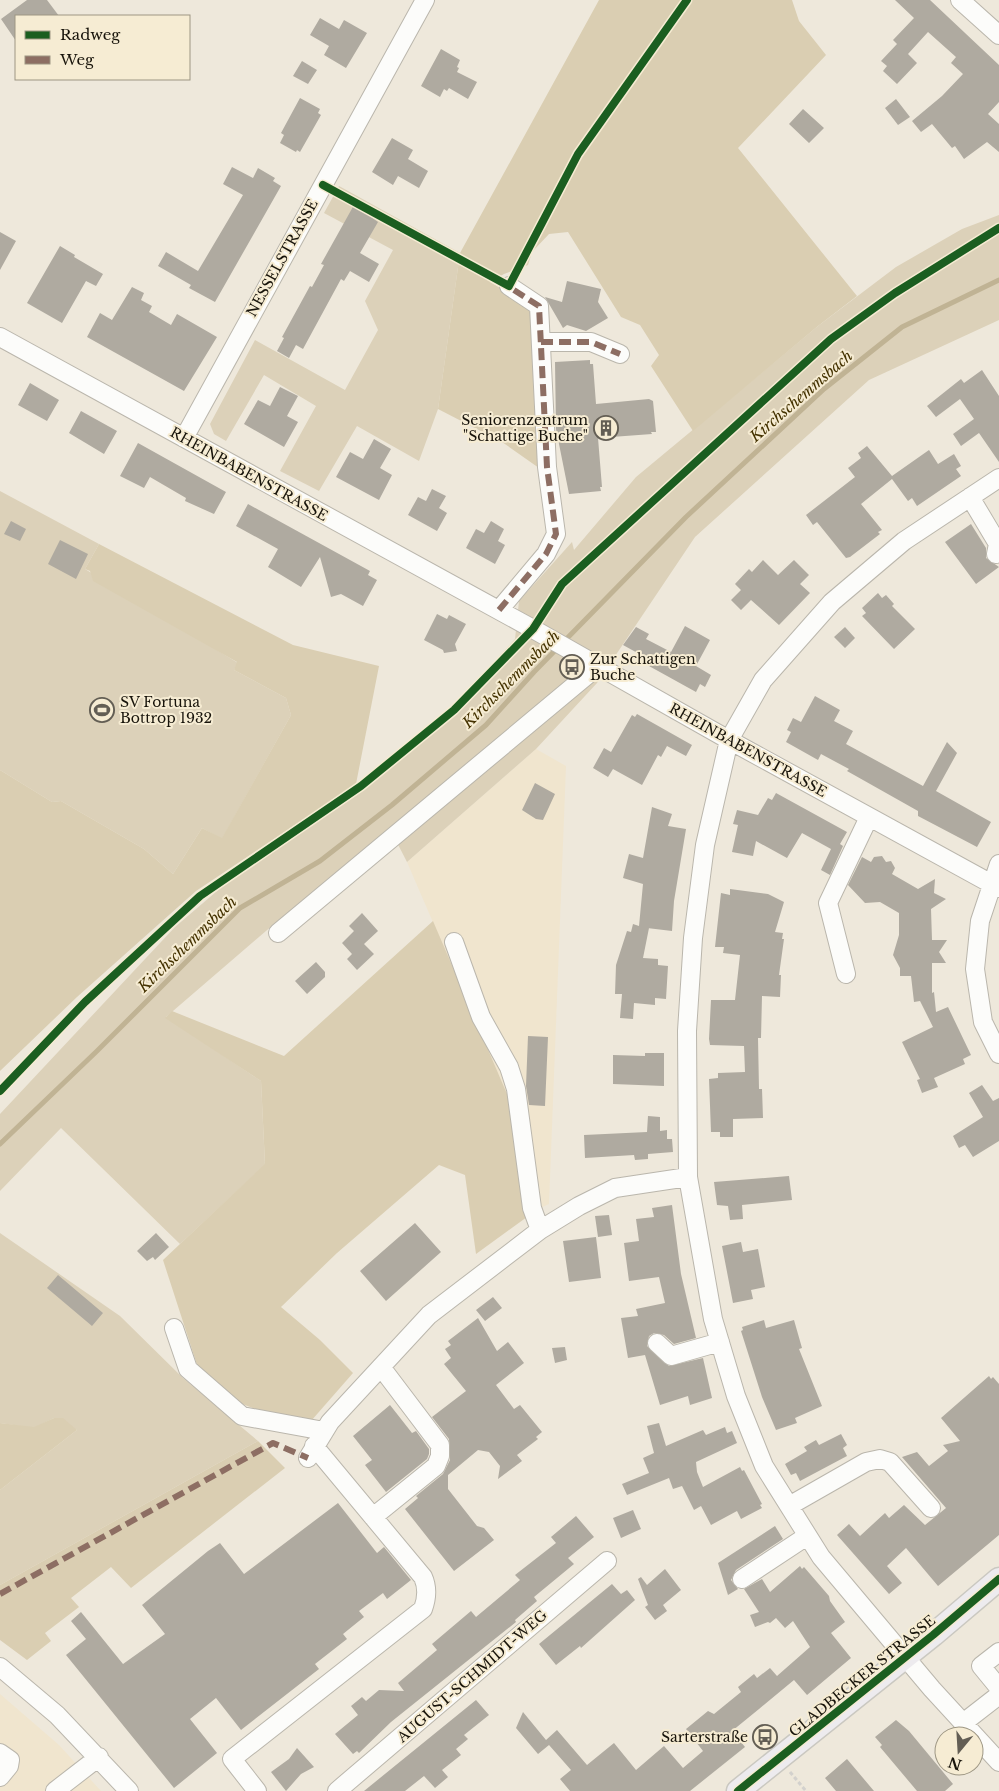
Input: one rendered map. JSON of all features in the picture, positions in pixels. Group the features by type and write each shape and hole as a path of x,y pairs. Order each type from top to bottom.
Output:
{"main road":[{"name":"GLADBECKER STRASSE","path":"738,1791 906,1658 999,1579"}],"street":[{"name":"NESSELSTRASSE","path":"184,438 425,0"},
{"path":"960,0 999,35"},
{"path":"498,610 546,554 556,534 547,468 539,306 509,286"},
{"name":"RHEINBABENSTRASSE","path":"0,337 541,633 729,740 996,886"},
{"path":"541,342 591,342 620,354"},
{"path":"999,478 904,541 832,602 763,680 729,740 705,845 693,938 687,1031 688,1176 713,1319 736,1396 764,1466 820,1558 999,1762"},
{"path":"970,497 998,544 996,554"},
{"path":"278,932 591,662"},
{"path":"846,974 828,903 869,817"},
{"path":"999,864 996,886 980,921 975,969 983,1022 999,1054"},
{"path":"454,942 481,1017 509,1068 516,1089 532,1208 540,1230"},
{"path":"257,1791 232,1759 423,1609 427,1590 423,1577 373,1517 311,1452 324,1431 429,1315 540,1230 579,1206 615,1188 688,1176"},
{"path":"174,1328 188,1369 242,1416 324,1431"},
{"path":"657,1343 671,1356 720,1342"},
{"path":"373,1517 436,1466 441,1451 440,1445 381,1367"},
{"path":"789,1506 866,1462 880,1459 890,1462 931,1508"},
{"path":"742,1579 807,1536"},
{"name":"AUGUST-SCHMIDT-WEG","path":"337,1791 607,1561"},
{"path":"999,1652 981,1666 999,1688"},
{"path":"0,1667 57,1715 99,1757 129,1791"},
{"path":"963,1723 999,1695"},
{"path":"0,1753 10,1760 10,1766 0,1776"},
{"path":"55,1791 99,1757"}],"path":[{"path":"779,1759 806,1791"}],"shaded area":[{"path":"599,0 792,0 799,21 826,55 738,148 857,296 818,326 693,431 651,366 659,355 640,325 621,317 568,232 549,234 532,252 528,265 504,274 490,282 531,306 539,468 502,442 438,409 460,253"},
{"path":"339,186 460,253 438,409 419,461 357,426 319,491 280,471 316,406 264,375 226,441 214,434 210,424 255,340 345,390 378,330 365,301 393,250 324,213"},
{"path":"999,215 999,320 869,380 695,537 597,683 536,749 407,862 391,831 273,925 166,1017 261,1081 265,1165 180,1244 61,1128 0,1191 0,1114 175,927 224,885 354,795 356,784 452,708 515,639 519,601 572,542 574,550 636,477 818,326 896,267 962,229"},
{"path":"0,491 99,544 85,569 238,663 234,670 286,698 291,715 222,839 202,828 173,874 144,849 61,801 52,802 0,770"},
{"path":"99,544 293,645 379,666 356,784 196,891 77,997 0,1071 0,770 52,802 61,801 144,849 173,874 202,828 222,838 291,715 286,698 234,670 237,662 93,581 90,571 85,569"},
{"path":"536,749 566,766 549,1204 538,1209 513,1108 407,862"},
{"path":"433,921 513,1108 527,1217 476,1254 465,1175 439,1165 337,1253 281,1307 320,1340 353,1373 311,1421 268,1414 232,1400 200,1374 163,1260 265,1164 261,1081 165,1018 172,1011 284,1056"},
{"path":"0,1233 120,1316 183,1378 258,1441 0,1585 0,1490 77,1430 54,1418 34,1428 0,1423"},
{"path":"54,1418 63,1418 77,1430 0,1490 0,1423 34,1427"},
{"path":"258,1441 285,1468 131,1588 111,1567 71,1598 79,1607 45,1633 51,1641 27,1660 0,1640 0,1585"},
{"path":"0,1694 59,1745 101,1791 0,1791"}],"building":[{"path":"27,0 47,0 58,15 15,15 15,40 1,19"},
{"path":"895,0 930,0 999,65 999,102 988,114 999,124 999,152 987,142 964,159 955,146 952,148 932,124 921,132 912,121 942,96 963,74 951,63 956,57 928,32 908,54 917,63 897,84 883,71 887,66 881,61 897,44 893,40 914,18"},
{"path":"320,18 339,29 344,20 367,33 346,68 324,55 329,46 310,35"},
{"path":"441,49 460,60 457,72 477,82 468,99 449,88 447,91 444,89 440,97 421,86"},
{"path":"302,61 317,70 308,84 293,76"},
{"path":"300,98 320,109 318,113 321,115 300,152 297,150 296,152 280,143 284,135 281,133"},
{"path":"896,99 910,117 898,125 885,108"},
{"path":"803,109 824,128 809,143 789,124"},
{"path":"392,138 413,150 408,159 428,171 419,188 398,176 393,185 372,172"},
{"path":"232,167 253,178 258,168 275,178 273,181 281,186 215,302 189,288 191,285 158,266 166,252 198,271 243,195 223,184"},
{"path":"354,205 378,222 360,253 379,264 369,282 350,271 344,281 341,279 303,349 296,345 289,358 277,351 284,338 282,337 310,286 312,287 324,265 321,264"},
{"path":"0,232 16,241 0,270"},
{"path":"60,246 75,255 74,257 103,274 96,286 86,281 62,323 27,303"},
{"path":"567,281 601,289 598,302 608,318 586,331 567,325 563,328 545,297 562,302"},
{"path":"132,287 144,293 141,300 152,306 149,312 171,325 177,314 217,337 184,391 87,337 100,313 112,320"},
{"name":"Seniorenzentrum \"Schattige Buche\"","path":"590,360 590,364 593,364 596,404 649,399 653,401 656,432 651,432 652,434 598,438 601,491 569,494 556,429 555,362"},
{"path":"982,370 999,396 999,462 979,433 961,446 953,434 974,419 960,399 936,417 927,406 961,379 964,383"},
{"path":"30,383 59,400 47,421 18,405"},
{"path":"280,387 298,396 287,416 298,422 284,447 244,424 258,400 270,406"},
{"path":"81,411 117,431 104,454 69,433"},
{"path":"374,439 391,449 380,468 392,475 379,500 336,477 350,452 363,459"},
{"path":"138,443 226,492 214,514 185,501 186,498 150,477 144,488 120,476"},
{"path":"867,446 892,476 929,450 938,464 954,454 961,466 956,469 961,476 917,506 912,498 908,501 892,479 861,504 882,530 878,532 880,534 846,558 817,522 813,525 806,515 855,477 848,468 861,458 858,453"},
{"path":"432,489 446,496 439,508 447,513 437,531 408,515 418,497 426,501"},
{"path":"248,504 370,571 368,575 377,580 363,606 341,594 331,597 320,557 301,587 268,567 278,549 236,526"},
{"path":"11,521 26,529 20,541 4,534"},
{"path":"491,521 504,529 498,541 505,545 495,564 466,548 476,529 484,533"},
{"path":"971,524 986,548 986,558 999,567 976,584 945,542"},
{"path":"60,540 88,554 76,579 48,564"},
{"path":"763,560 778,575 794,560 809,575 800,584 810,593 779,625 751,600 741,610 731,600 741,590 735,584 749,569 752,572"},
{"path":"878,593 882,598 886,595 894,604 892,606 915,629 894,649 862,616 866,613 862,608"},
{"path":"437,614 447,619 449,615 466,624 455,644 457,651 444,653 443,650 424,640"},
{"path":"685,626 710,640 696,666 711,675 705,687 700,684 696,692 649,666 652,661 623,645 636,627 649,634 646,639 671,652"},
{"path":"845,627 855,638 845,648 834,637"},
{"path":"815,696 840,710 834,721 853,731 846,744 923,786 947,742 957,753 936,791 991,822 977,847 918,816 918,811 847,771 849,769 821,754 818,760 786,742 791,732 787,730 793,718 801,722"},
{"path":"637,714 692,745 686,756 667,746 661,757 658,755 642,785 613,769 608,777 593,768 604,748 611,752 632,715 635,717"},
{"path":"535,783 555,794 543,820 536,819 522,810"},
{"path":"776,793 847,832 840,844 843,846 830,875 821,870 831,849 802,833 787,858 756,841 753,856 732,852 738,825 733,824 737,810 758,815 768,798 772,800"},
{"path":"652,807 672,814 668,826 686,829 674,901 672,931 649,928 643,958 658,959 658,965 668,966 666,999 655,998 655,1005 634,1003 633,1019 620,1018 622,994 615,994 616,965 627,931 631,932 633,924 639,926 643,884 623,878 629,854 643,858"},
{"path":"882,856 886,862 891,861 895,868 892,874 918,889 935,879 934,893 946,899 931,909 932,940 947,940 939,952 946,963 932,963 932,993 934,992 936,1012 948,1007 971,1055 963,1059 965,1064 934,1078 938,1087 922,1093 917,1080 920,1079 902,1042 933,1027 920,1001 914,1002 911,976 900,976 900,968 893,955 899,935 899,913 880,902 865,903 848,885 862,857 871,862 874,857"},
{"path":"730,889 768,894 784,902 775,932 783,933 782,939 784,939 779,975 781,975 780,997 762,996 761,1038 758,1038 759,1089 762,1089 763,1118 733,1119 733,1137 720,1137 720,1132 711,1132 709,1079 718,1078 718,1073 745,1072 744,1046 710,1045 709,1039 711,1000 735,1000 740,955 723,953 724,947 715,947 721,893 730,895"},
{"path":"362,913 378,931 364,944 374,954 357,970 347,959 352,954 342,943 354,931 349,926"},
{"path":"316,962 325,972 325,977 307,994 295,981"},
{"path":"528,1036 548,1037 545,1106 529,1105 526,1086"},
{"path":"645,1053 664,1053 664,1086 613,1084 613,1055 645,1056"},
{"path":"982,1085 993,1101 999,1098 999,1141 973,1157 965,1145 959,1148 953,1136 983,1117 969,1093"},
{"path":"648,1116 660,1117 660,1131 667,1130 667,1139 672,1139 673,1152 648,1154 648,1159 635,1160 634,1155 585,1158 584,1135 647,1132"},
{"path":"789,1176 792,1200 742,1205 743,1219 730,1220 728,1206 717,1205 714,1182"},
{"path":"672,1205 681,1274 696,1338 674,1344 664,1335 654,1333 649,1336 647,1346 669,1366 703,1358 712,1398 690,1405 688,1396 660,1405 645,1355 628,1358 621,1318 638,1316 636,1309 665,1303 659,1277 629,1281 624,1243 639,1241 636,1219 654,1217 652,1208"},
{"path":"609,1215 612,1235 598,1237 595,1216"},
{"path":"415,1223 441,1252 386,1301 360,1271"},
{"path":"156,1233 169,1247 155,1260 153,1257 147,1261 137,1251"},
{"path":"596,1237 601,1278 569,1282 563,1241"},
{"path":"741,1242 743,1252 758,1249 765,1287 751,1290 753,1299 733,1303 722,1246"},
{"path":"58,1275 103,1313 92,1326 47,1288"},
{"path":"493,1297 502,1308 485,1321 476,1310"},
{"path":"478,1318 497,1351 508,1342 524,1363 496,1385 514,1409 520,1405 542,1432 536,1437 538,1439 517,1455 522,1461 498,1479 500,1466 489,1452 478,1450 448,1475 448,1489 477,1526 484,1528 494,1540 454,1571 405,1509 418,1498 416,1496 443,1474 450,1460 449,1439 432,1417 466,1391 444,1364 451,1358 445,1349 451,1345 448,1341"},
{"path":"764,1320 766,1328 794,1320 802,1348 799,1349 822,1406 795,1418 797,1423 776,1430 762,1397 741,1331 743,1330 742,1327"},
{"path":"565,1347 567,1360 555,1363 552,1348"},
{"path":"989,1376 991,1379 993,1377 999,1384 999,1535 938,1586 906,1548 887,1566 902,1583 889,1594 837,1535 849,1524 860,1536 885,1513 889,1518 904,1505 925,1525 946,1508 902,1457 917,1452 929,1466 948,1451 943,1445 960,1441 941,1418"},
{"path":"390,1405 412,1433 416,1431 429,1449 429,1454 427,1459 386,1492 365,1465 372,1460 353,1436"},
{"path":"659,1423 666,1446 703,1430 706,1435 725,1427 727,1433 732,1431 737,1443 696,1462 697,1472 703,1487 740,1467 742,1471 744,1470 762,1504 760,1505 762,1508 741,1519 737,1511 711,1525 701,1506 694,1510 682,1486 673,1489 669,1478 627,1495 622,1484 649,1473 643,1458 654,1453 647,1426"},
{"path":"841,1434 847,1445 843,1448 847,1456 800,1481 796,1473 791,1475 785,1464 807,1451 804,1447 816,1440 819,1445"},
{"path":"338,1503 377,1553 384,1547 411,1580 387,1599 383,1593 359,1611 364,1617 343,1634 347,1639 315,1664 319,1669 241,1730 216,1698 190,1719 217,1753 174,1788 66,1655 86,1639 71,1621 81,1612 123,1664 165,1634 142,1605 208,1551 220,1543 244,1574"},
{"path":"633,1510 641,1529 621,1538 613,1518"},
{"path":"576,1516 594,1537 568,1558 574,1564 534,1597 537,1601 515,1620 516,1622 391,1722 359,1753 357,1751 353,1754 335,1734 358,1715 351,1706 362,1697 366,1701 379,1690 404,1691 398,1683 437,1650 432,1644 471,1611 476,1617 520,1580 515,1575 556,1543 551,1537"},
{"path":"775,1526 783,1539 736,1570 731,1580 738,1589 728,1595 718,1563"},
{"path":"800,1566 802,1569 804,1567 829,1596 830,1601 845,1622 831,1633 851,1658 807,1695 794,1680 732,1731 745,1747 690,1791 570,1791 560,1779 571,1770 549,1745 538,1754 516,1728 523,1712 546,1740 557,1730 587,1765 614,1743 636,1770 664,1746 683,1768 703,1751 686,1729 708,1711 714,1714 741,1692 738,1687 754,1674 757,1678 770,1668 777,1676 810,1647 793,1621 785,1628 776,1618 770,1623 755,1627 750,1615 759,1612 744,1589 762,1579 770,1592"},
{"path":"665,1569 681,1590 663,1605 667,1611 655,1620 645,1607 648,1605 638,1579 641,1577 647,1585"},
{"path":"612,1584 621,1594 627,1590 635,1600 581,1648 580,1646 556,1665 539,1644"},
{"path":"476,1700 489,1715 464,1735 468,1739 456,1749 461,1755 442,1770 448,1777 435,1788 424,1776 405,1791 364,1791"},
{"path":"896,1720 909,1731 934,1761 934,1776 946,1776 953,1784 945,1791 917,1791 880,1747 882,1745 875,1737"},
{"path":"297,1748 314,1767 301,1774 286,1791 271,1772 289,1759"},
{"path":"847,1759 874,1791 836,1791 825,1778"}],"waterway":[{"name":"Kirchschemmsbach","path":"0,1144 97,1051 240,908 320,861 392,805 486,725 534,672 686,517 824,389 902,327 999,280"}],"marked path":[{"path":"499,610 546,554 556,534 547,467 539,306 506,285"},
{"path":"541,342 591,342 620,354"},
{"path":"0,1594 273,1443 308,1458"}],"cycle path":[{"path":"323,185 509,286 578,154 687,0"},
{"path":"0,1091 85,1002 200,896 361,786 454,710 533,629 562,584 831,339 895,293 999,228"},
{"path":"738,1791 933,1635 999,1579"}],"place":[{"name":"Seniorenzentrum \"Schattige Buche\"","path":"606,428"},
{"name":"Zur Schattigen Buche","path":"572,667"},
{"name":"SV Fortuna Bottrop 1932","path":"102,710"},
{"name":"Sarterstraße","path":"765,1737"}]}
